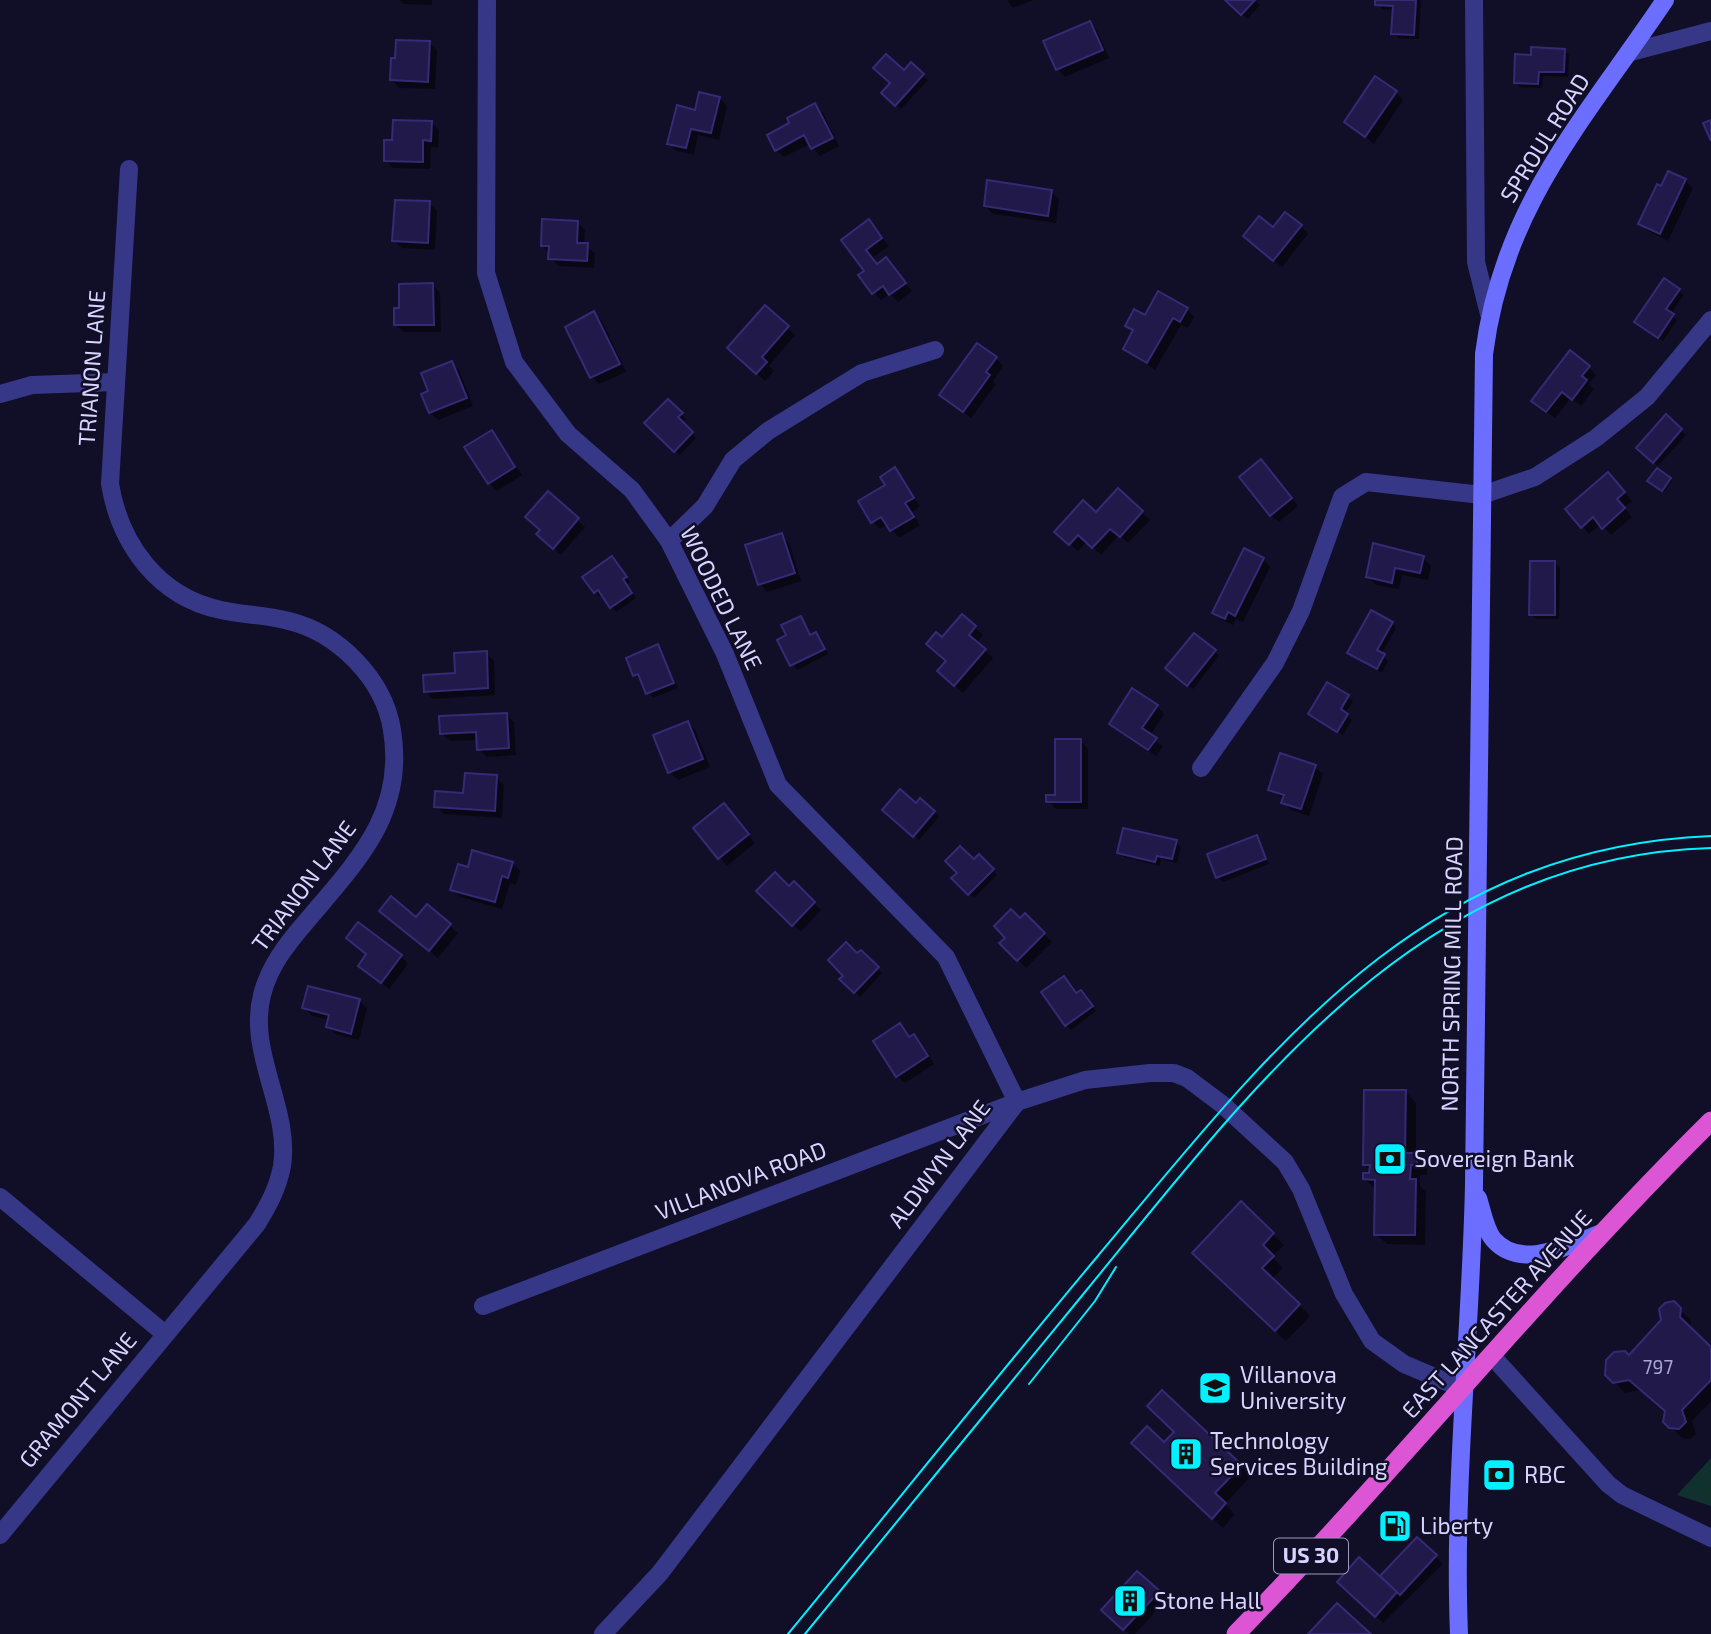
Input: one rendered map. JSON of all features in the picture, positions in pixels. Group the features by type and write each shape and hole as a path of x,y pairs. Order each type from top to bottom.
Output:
{"highway":[{"name":"EAST LANCASTER AVENUE","path":"1236,1634 1463,1389 1602,1233 1711,1121"}],"main road":[{"name":"SPROUL ROAD","path":"1489,314 1504,260 1533,196 1572,131 1631,52 1665,0"},
{"name":"NORTH SPRING MILL ROAD","path":"1459,1634 1457,1588 1463,1389 1474,1187 1484,354 1489,314"},
{"path":"1474,1187 1494,1241 1519,1254 1542,1254 1602,1233"}],"street":[{"name":"WOODED LANE","path":"487,0 486,273 514,362 568,434 632,490 669,541 725,654 778,785 946,957 1017,1101"},
{"path":"1474,0 1476,262 1489,314"},
{"path":"1631,52 1711,31"},
{"name":"TRIANON LANE","path":"129,169 111,472 114,503 133,549 163,583 206,606 306,626 335,644 374,684 392,727 395,750 393,785 384,817 345,876 283,950 270,972 261,996 258,1022 283,1147 277,1185 257,1224 165,1334"},
{"path":"1201,768 1275,663 1301,611 1342,497 1366,482 1482,495 1535,477 1596,438 1647,397 1711,320"},
{"path":"669,541 705,506 733,460 768,431 862,373 935,350"},
{"path":"0,394 40,384 116,382"},
{"name":"ALDWYN LANE","path":"603,1634 660,1573 1017,1101 1086,1080 1174,1073 1187,1078 1223,1105 1285,1163 1301,1189 1345,1294 1372,1341 1404,1364 1463,1389"},
{"name":"VILLANOVA ROAD","path":"483,1306 1017,1101"},
{"name":"GRAMONT LANE","path":"0,1197 165,1334 0,1535"},
{"path":"1492,1356 1622,1495 1711,1538"}],"green space":[{"path":"1711,1458 1711,1506 1677,1495"}],"building":[{"path":"1225,0 1255,0 1241,15"},
{"path":"1375,0 1416,0 1414,35 1391,34 1393,6 1375,5"},
{"path":"1090,21 1103,50 1056,70 1043,41"},
{"path":"396,40 430,41 428,82 390,80 391,58 395,58"},
{"path":"1531,47 1565,49 1564,72 1539,72 1538,84 1514,83 1515,54 1531,55"},
{"path":"886,54 904,70 911,62 924,74 895,106 881,93 890,83 873,68"},
{"path":"1375,76 1397,91 1365,137 1344,122"},
{"path":"699,92 720,97 711,133 691,129 686,148 667,144 677,105 695,110"},
{"path":"815,103 833,138 811,149 804,135 775,151 767,135 789,123 787,118"},
{"path":"393,120 432,121 431,141 423,140 423,162 384,161 384,140 392,140"},
{"path":"1711,120 1711,141 1703,123"},
{"path":"1668,171 1686,179 1660,234 1638,224 1657,184 1661,186"},
{"path":"987,180 1052,190 1048,216 984,206"},
{"path":"395,200 430,201 428,243 392,241"},
{"path":"1285,212 1302,225 1273,261 1243,236 1259,216 1273,227"},
{"path":"542,219 578,221 577,243 588,243 587,261 548,259 549,246 541,246"},
{"path":"869,219 882,238 866,250 877,264 886,257 906,283 889,295 883,286 872,294 858,275 864,271 841,240"},
{"path":"1664,278 1680,289 1666,309 1674,314 1658,338 1634,322"},
{"path":"433,283 434,325 394,325 394,308 399,308 399,284"},
{"path":"1158,291 1188,308 1180,322 1173,318 1147,363 1123,349 1133,330 1125,326 1134,309 1145,315"},
{"path":"765,305 789,326 762,357 767,362 756,374 727,348"},
{"path":"594,311 620,364 590,378 565,327"},
{"path":"977,343 997,357 986,372 990,375 963,412 939,395"},
{"path":"1570,350 1590,366 1582,376 1587,380 1572,400 1562,392 1546,412 1531,401"},
{"path":"452,361 467,398 429,413 421,394 428,391 421,373"},
{"path":"668,399 683,413 678,417 693,432 674,452 644,423"},
{"path":"1666,414 1682,429 1653,463 1636,448"},
{"path":"492,430 515,467 488,484 464,447"},
{"path":"1261,459 1292,498 1270,516 1239,477"},
{"path":"895,467 914,498 905,503 914,517 890,531 881,517 871,523 858,501 885,485 880,477"},
{"path":"1657,468 1671,478 1662,491 1647,481"},
{"path":"1608,472 1625,492 1617,499 1625,508 1602,529 1593,517 1581,528 1565,509"},
{"path":"1118,488 1143,511 1120,537 1110,529 1092,548 1078,535 1069,545 1054,532 1083,500 1096,512"},
{"path":"548,491 579,518 553,549 536,534 540,530 525,517"},
{"path":"782,533 795,573 758,585 745,545"},
{"path":"1373,543 1424,556 1420,573 1395,568 1392,583 1366,577"},
{"path":"1244,548 1264,558 1235,616 1228,612 1225,619 1212,613"},
{"path":"612,556 627,577 623,579 632,593 610,608 598,590 594,593 582,577"},
{"path":"1530,561 1555,561 1555,615 1529,615"},
{"path":"1371,610 1393,622 1377,650 1385,654 1377,669 1347,653"},
{"path":"962,614 976,626 969,635 986,649 954,686 937,671 946,661 926,644 936,632 942,637"},
{"path":"801,616 810,635 816,632 825,649 790,666 777,640 786,635 781,625"},
{"path":"1194,633 1216,650 1187,686 1165,668"},
{"path":"658,644 674,683 646,694 638,674 633,676 626,658"},
{"path":"487,651 488,688 424,692 423,675 455,673 454,653"},
{"path":"1327,682 1349,695 1341,709 1348,714 1337,732 1308,714"},
{"path":"1132,688 1158,705 1142,728 1157,738 1148,750 1109,724"},
{"path":"507,713 509,748 477,750 476,732 440,734 439,716"},
{"path":"688,721 703,759 668,773 653,735"},
{"path":"1055,739 1081,739 1081,802 1046,802 1046,795 1055,795"},
{"path":"1280,753 1316,765 1301,809 1281,803 1284,795 1268,790"},
{"path":"465,773 497,775 495,811 434,807 435,791 463,793"},
{"path":"900,789 916,803 920,798 935,811 913,837 882,810"},
{"path":"724,803 749,834 718,859 693,828"},
{"path":"1123,828 1177,840 1172,859 1157,856 1155,862 1117,853"},
{"path":"1257,835 1266,859 1216,878 1207,854"},
{"path":"960,846 974,859 979,854 994,869 968,895 951,878 957,873 945,861"},
{"path":"472,850 513,862 508,878 502,876 495,902 450,890 458,864 468,867"},
{"path":"775,872 789,886 794,881 815,902 792,926 756,891"},
{"path":"391,896 416,917 427,904 451,924 429,951 379,911"},
{"path":"1011,909 1020,918 1025,913 1045,933 1017,961 999,943 1005,938 994,926"},
{"path":"358,922 402,955 381,983 358,966 366,954 346,938"},
{"path":"846,942 857,953 861,950 879,967 854,993 839,979 843,976 828,960"},
{"path":"1064,976 1076,993 1081,990 1093,1006 1065,1026 1041,992"},
{"path":"308,986 360,999 351,1034 326,1027 329,1015 302,1008"},
{"path":"900,1023 909,1037 914,1034 928,1056 896,1077 873,1041"},
{"name":"Sovereign Bank","path":"1364,1090 1406,1090 1405,1153 1417,1153 1417,1165 1411,1165 1410,1179 1416,1179 1415,1235 1374,1235 1375,1180 1363,1179 1363,1173 1369,1173 1370,1165 1363,1165"},
{"path":"1241,1201 1274,1233 1263,1245 1274,1256 1262,1268 1300,1304 1275,1331 1192,1253"},
{"path":"1674,1301 1681,1308 1680,1317 1711,1347 1711,1380 1682,1410 1686,1422 1679,1429 1669,1428 1663,1422 1665,1411 1629,1380 1613,1383 1605,1375 1606,1360 1614,1352 1625,1351 1629,1355 1661,1320 1659,1309 1665,1303"},
{"name":"Technology Services Building","path":"1162,1390 1242,1465 1215,1493 1226,1503 1212,1519 1131,1443 1147,1426 1164,1442 1174,1432 1147,1406"},
{"path":"1417,1537 1437,1555 1400,1595 1380,1576"},
{"path":"1359,1557 1397,1592 1375,1617 1337,1582"},
{"name":"Stone Hall","path":"1137,1571 1160,1591 1123,1630 1101,1610"},
{"path":"1337,1603 1371,1634 1308,1634"}],"tram line":[{"path":"788,1634 1224,1106 1290,1037 1359,974 1433,920 1516,878 1608,849 1711,836"},
{"path":"805,1634 1212,1137 1280,1064 1351,996 1428,938 1513,892 1607,861 1711,848"},
{"path":"1029,1384 1095,1301 1116,1267"}],"place":[{"name":"Sovereign Bank","path":"1390,1159"},
{"name":"Villanova University","path":"1215,1388"},
{"name":"Technology Services Building","path":"1186,1454"},
{"name":"RBC","path":"1499,1475"},
{"name":"Liberty","path":"1395,1526"},
{"name":"Stone Hall","path":"1130,1601"}]}
